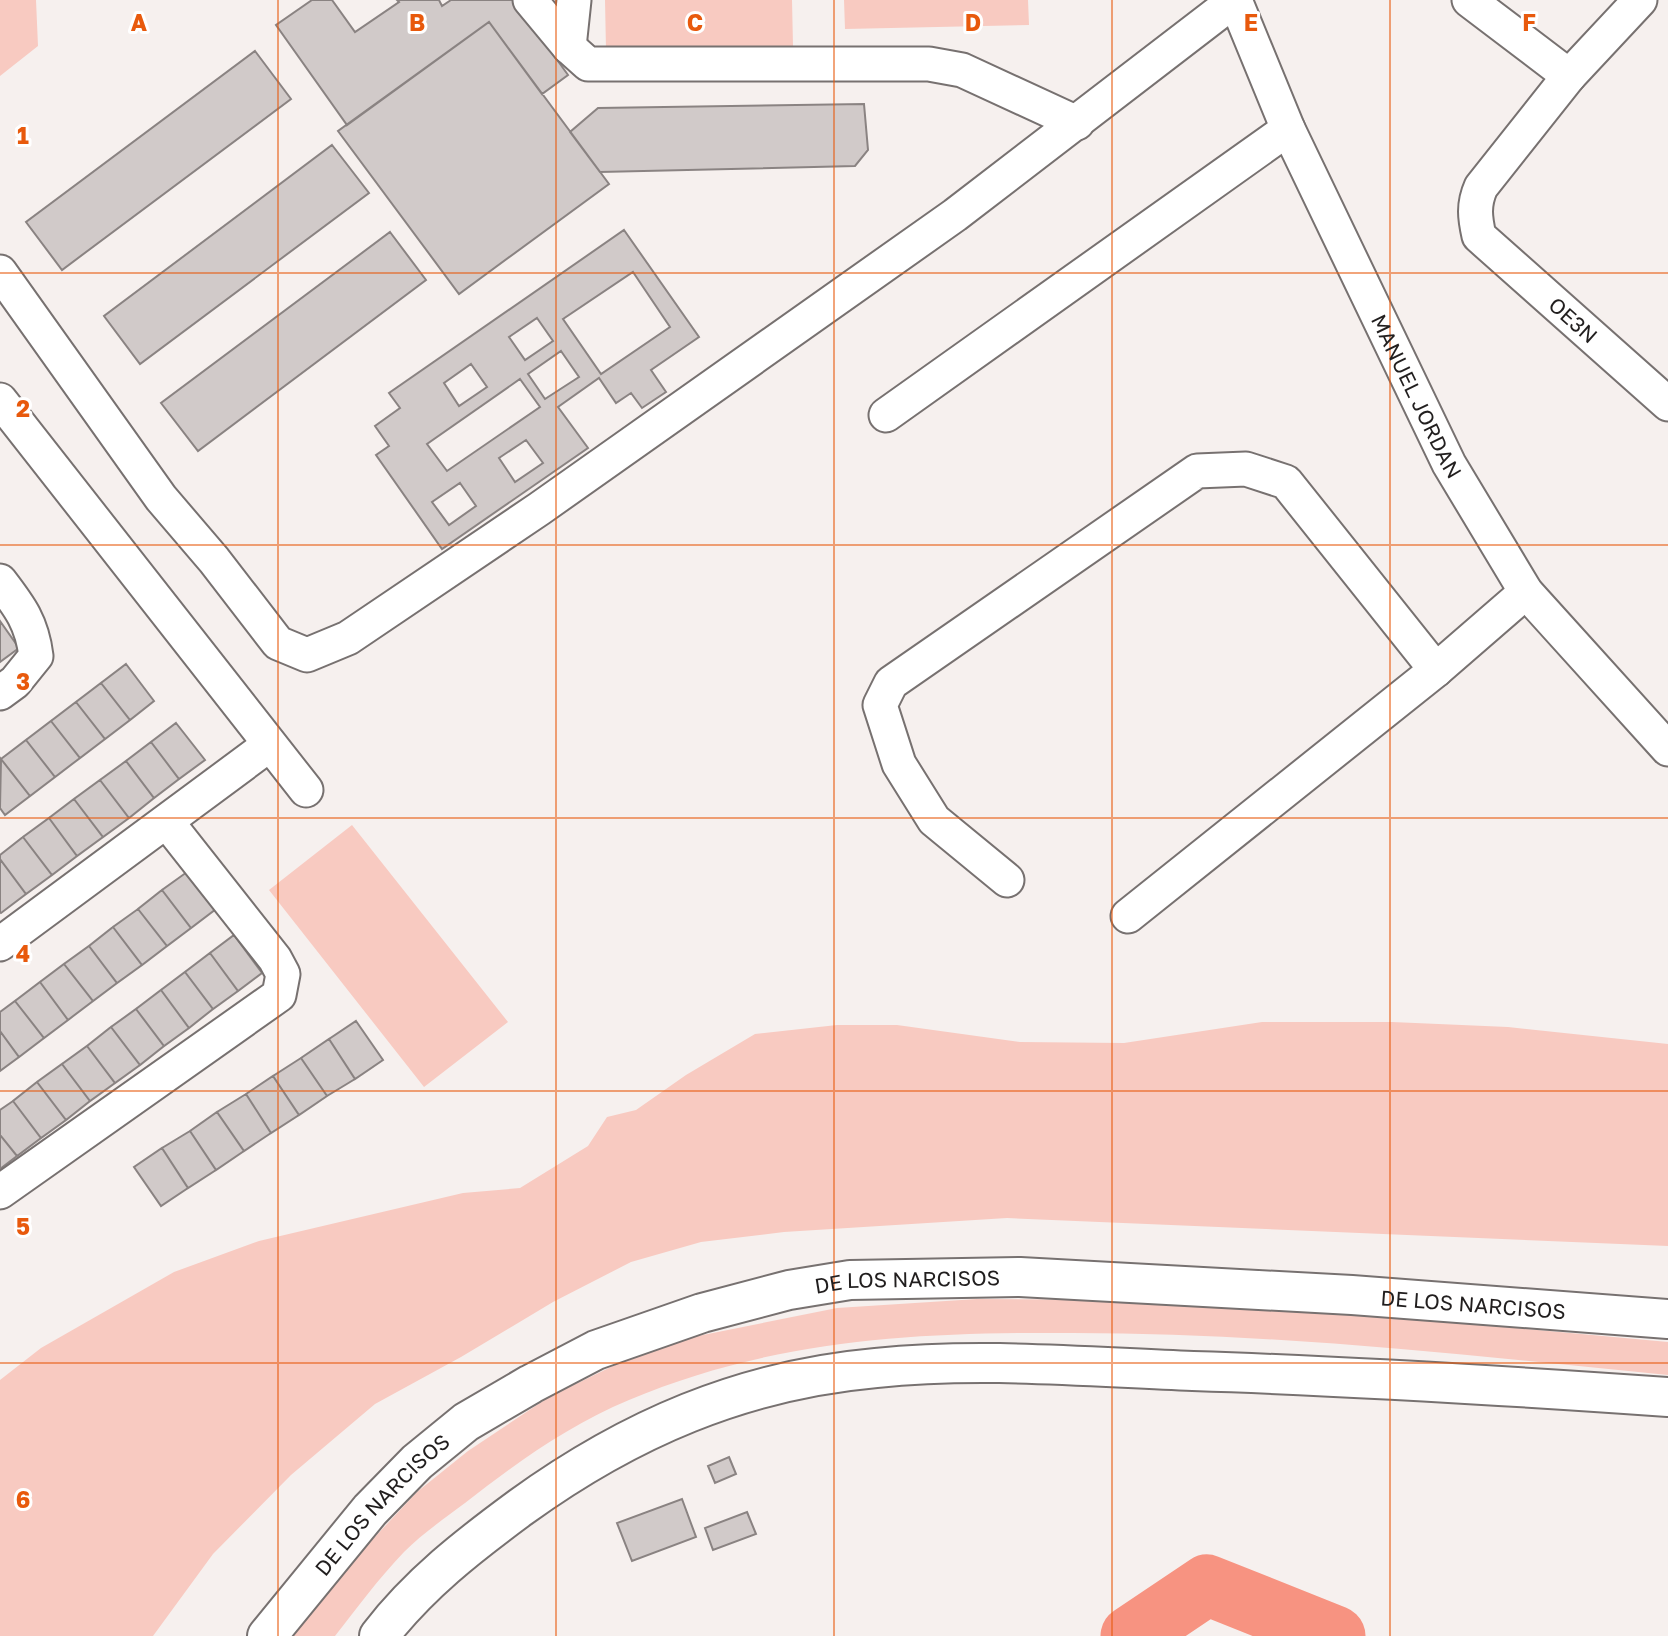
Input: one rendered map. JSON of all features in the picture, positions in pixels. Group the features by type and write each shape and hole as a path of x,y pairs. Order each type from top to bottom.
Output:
{"main road":[{"name":"DE LOS NARCISOS","path":"267,1636 370,1510 417,1462 466,1422 596,1350 702,1313 789,1290 850,1280 1020,1277 1352,1295 1668,1319"},
{"path":"379,1636 401,1608 461,1551 560,1479 611,1448 666,1420 736,1395 810,1377 876,1367 983,1363 1366,1377 1668,1397"}],"street":[{"path":"530,0 569,47 588,64 929,64 962,70 1077,123"},
{"path":"569,47 574,0"},
{"path":"0,272 161,498 278,643 307,656 348,638 539,509 955,215 1235,0"},
{"name":"MANUEL JORDAN","path":"1235,0 1288,129 1449,464 1526,592 1668,749"},
{"path":"1469,0 1569,76 1640,0"},
{"name":"OE3N","path":"1569,76 1480,187 1474,202 1479,236 1668,404"},
{"path":"886,415 1288,129"},
{"path":"5,419 306,790"},
{"path":"1007,880 934,820 899,764 880,705 891,683 1197,471 1246,469 1286,482 1436,670"},
{"path":"0,581 23,610 33,635 36,656 15,682 0,694"},
{"path":"1128,916 1436,670 1526,592"},
{"path":"0,944 269,745"},
{"path":"0,1192 279,995 283,974 275,959 167,822"}],"shaded area":[{"path":"0,0 36,0 38,46 0,76"},
{"path":"605,0 792,0 793,46 606,50"},
{"path":"844,0 1028,0 1029,25 845,29"},
{"path":"352,825 508,1022 424,1087 269,890"},
{"path":"1262,1022 1392,1022 1508,1027 1668,1044 1668,1246 1007,1218 784,1232 701,1242 631,1262 553,1302 375,1404 291,1475 213,1554 153,1636 0,1636 0,1380 41,1348 174,1272 259,1241 463,1193 520,1188 588,1146 607,1117 636,1110 686,1075 755,1034 837,1025 897,1025 1020,1042 1124,1043"},
{"path":"977,1299 1128,1300 1364,1314 1668,1342 1668,1375 1371,1346 1148,1334 959,1334 847,1343 792,1352 683,1380 629,1400 585,1421 523,1459 418,1539 386,1572 335,1636 289,1636 417,1492 468,1451 549,1397 615,1365 693,1337 837,1308"}],"building":[{"path":"312,0 332,0 355,32 399,2 397,0 439,0 442,6 451,0 514,0 568,75 542,94 489,22 347,125 276,25"},
{"path":"489,22 609,184 459,294 338,131"},
{"path":"255,51 291,99 62,270 26,222"},
{"path":"864,104 868,150 855,166 600,172 570,132 598,108"},
{"path":"332,145 369,193 140,364 104,316"},
{"path":"624,230 699,337 651,370 666,392 642,408 631,393 616,403 599,378 558,407 588,448 442,549 376,455 389,446 375,426 400,408 389,393","holes":["561,351 579,377 545,399 528,374","520,379 540,407 447,471 427,444"]},
{"path":"390,232 426,280 198,451 161,403"},
{"path":"633,272 670,327 601,374 563,319"},
{"path":"537,318 553,341 525,360 509,337"},
{"path":"471,364 487,387 459,406 444,383"},
{"path":"526,440 543,463 515,482 499,458"},
{"path":"460,483 476,506 449,525 432,502"},
{"path":"0,621 19,648 0,662"},
{"path":"126,664 154,701 130,720 101,683"},
{"path":"101,683 130,720 105,739 76,702"},
{"path":"76,702 105,739 80,758 51,721"},
{"path":"51,721 80,758 55,777 26,740"},
{"path":"176,723 205,760 179,779 151,742"},
{"path":"26,740 55,777 30,796 1,759"},
{"path":"151,742 179,779 154,798 126,761"},
{"path":"1,759 30,796 5,815 0,808"},
{"path":"126,761 154,798 129,818 100,780"},
{"path":"100,780 129,818 103,837 74,799"},
{"path":"74,799 103,837 77,856 49,818"},
{"path":"49,818 77,856 52,875 23,837"},
{"path":"23,837 52,875 26,894 0,859 0,855"},
{"path":"0,859 26,894 1,913 0,912"},
{"path":"187,872 216,909 191,928 162,890"},
{"path":"162,890 191,928 167,946 138,909"},
{"path":"138,909 167,946 142,965 113,927"},
{"path":"113,927 142,965 117,983 89,946"},
{"path":"234,935 262,973 238,991 210,953"},
{"path":"89,946 117,983 93,1001 64,964"},
{"path":"210,953 238,991 213,1009 185,972"},
{"path":"64,964 93,1001 68,1020 40,982"},
{"path":"185,972 213,1009 189,1028 161,990"},
{"path":"40,982 68,1020 44,1038 15,1001"},
{"path":"161,990 189,1028 164,1046 136,1009"},
{"path":"15,1001 44,1038 19,1057 0,1031 0,1012"},
{"path":"136,1009 164,1046 140,1065 111,1027"},
{"path":"356,1021 383,1060 355,1079 329,1039"},
{"path":"111,1027 140,1065 115,1083 87,1046"},
{"path":"0,1031 19,1057 0,1071"},
{"path":"329,1039 355,1079 327,1096 301,1058"},
{"path":"87,1046 115,1083 90,1101 62,1064"},
{"path":"301,1058 327,1096 299,1115 273,1076"},
{"path":"62,1064 90,1101 66,1120 37,1082"},
{"path":"273,1076 299,1115 271,1133 246,1094"},
{"path":"37,1082 66,1120 41,1138 13,1101"},
{"path":"246,1094 271,1133 244,1151 217,1112"},
{"path":"13,1101 41,1138 17,1156 0,1135 0,1110"},
{"path":"217,1112 244,1151 216,1170 190,1131"},
{"path":"190,1131 216,1170 188,1188 162,1148"},
{"path":"0,1135 17,1156 0,1169"},
{"path":"162,1148 188,1188 161,1206 134,1167"},
{"path":"729,1457 736,1474 715,1483 708,1466"},
{"path":"682,1499 696,1537 632,1561 617,1523"},
{"path":"747,1512 756,1534 713,1550 705,1528"}],"waterway":[{"path":"1131,1636 1207,1585 1335,1636"}]}
